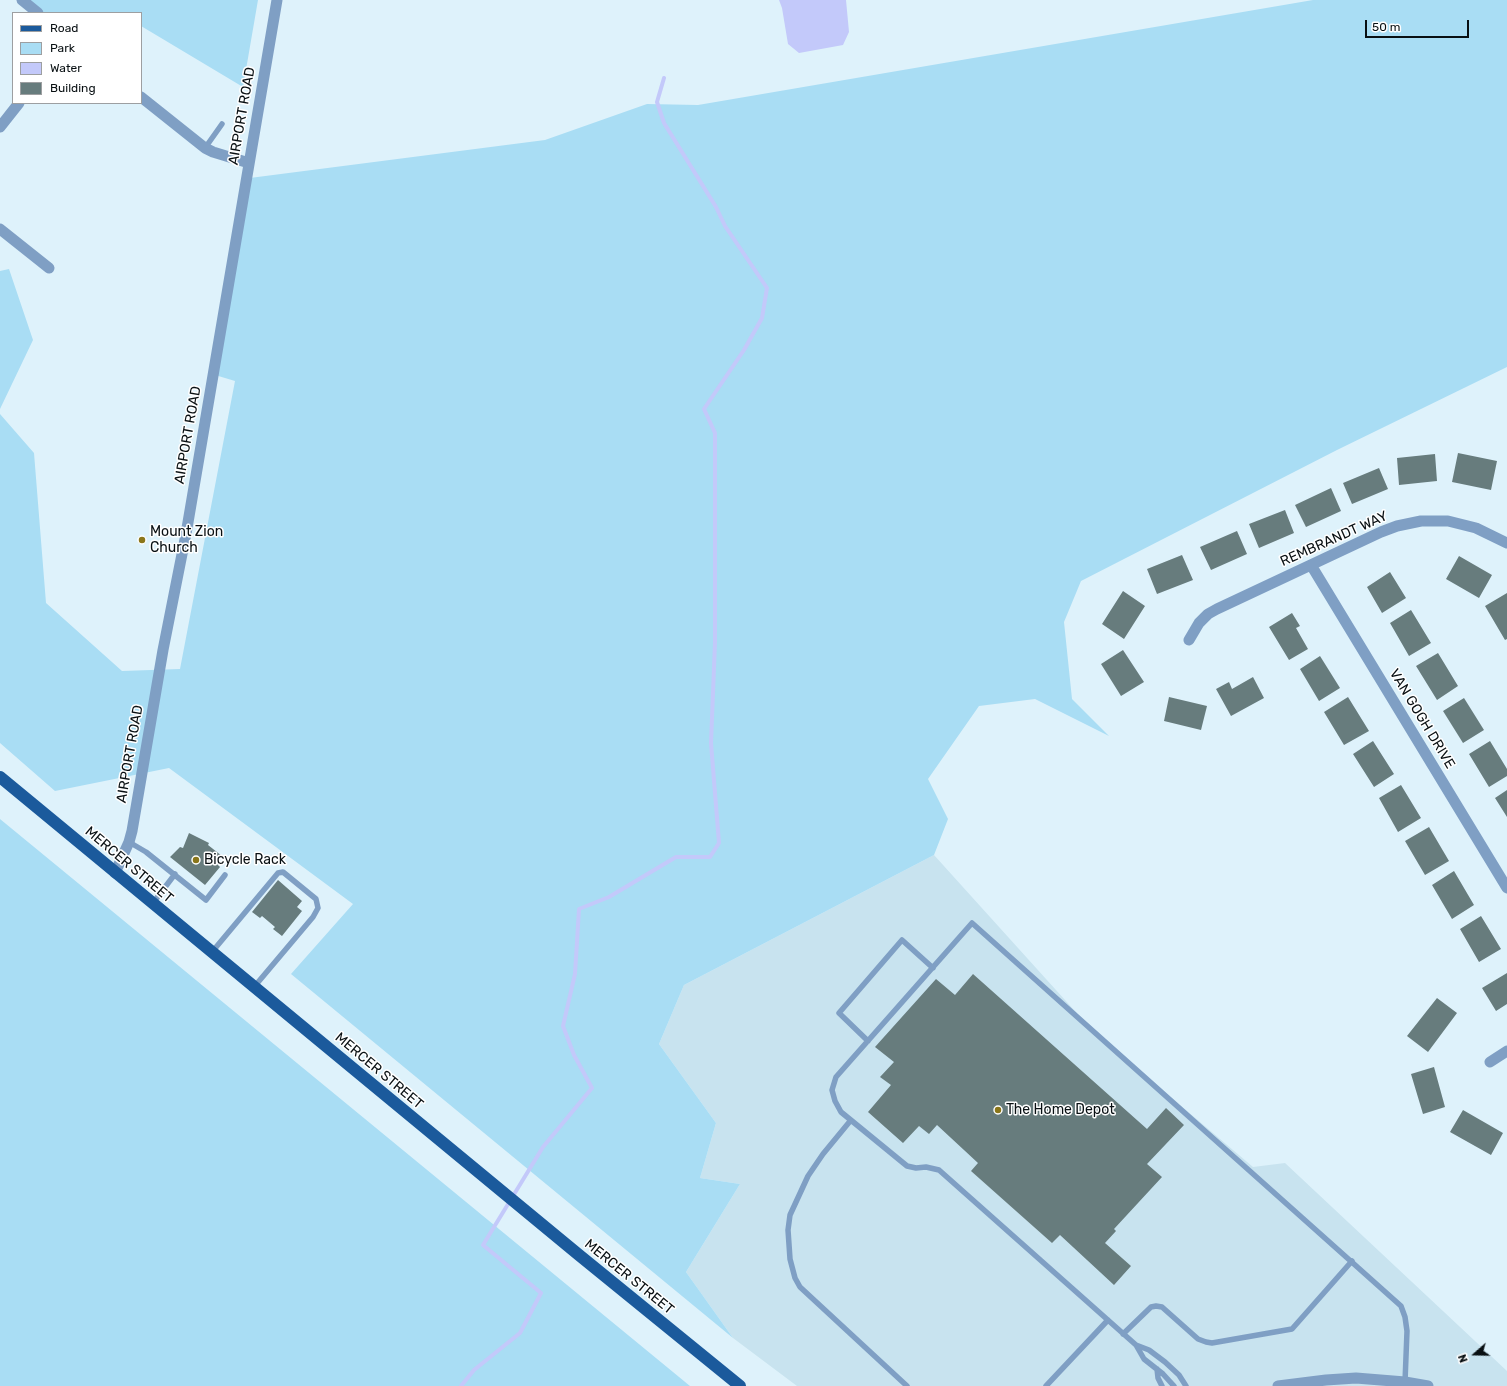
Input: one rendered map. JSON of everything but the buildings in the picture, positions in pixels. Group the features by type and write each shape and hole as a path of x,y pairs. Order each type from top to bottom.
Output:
{"main road":[{"name":"MERCER STREET","path":"0,777 518,1205 740,1386"}],"street":[{"path":"22,0 37,12"},
{"name":"AIRPORT ROAD","path":"115,872 128,842 144,766 163,650 186,534 277,0"},
{"path":"142,98 205,148 213,152 249,163"},
{"path":"0,127 18,104"},
{"path":"0,229 49,268"},
{"name":"REMBRANDT WAY","path":"1189,640 1199,622 1213,611 1382,532 1404,524 1421,521 1448,521 1468,525 1485,531 1507,543"},
{"name":"VAN GOGH DRIVE","path":"1311,565 1507,888"},
{"path":"1490,1062 1507,1051"},
{"path":"1278,1386 1326,1383 1356,1378 1405,1382 1428,1386"}],"lane":[{"path":"205,148 222,124"},
{"path":"128,842 146,852 176,874 206,900 225,875"},
{"path":"212,952 278,873 283,872 316,899 318,908 313,917 254,987"},
{"path":"152,903 176,874"},
{"path":"1186,1386 1179,1375 1149,1350 1136,1345 1123,1334 939,1170 926,1167 916,1168 907,1166 841,1112 835,1101 832,1090 836,1077 972,923 1401,1306 1405,1317 1407,1331 1405,1382"},
{"path":"868,1041 839,1013 902,940 933,968"},
{"path":"851,1120 823,1154 808,1176 790,1215 788,1230 790,1259 795,1278 800,1287 906,1386"},
{"path":"1123,1334 1151,1307 1156,1306 1162,1307 1198,1339 1206,1342 1212,1343 1292,1329 1352,1262"},
{"path":"1046,1386 1108,1320"},
{"path":"1136,1345 1144,1359 1157,1369 1174,1386"},
{"path":"1157,1369 1158,1378 1162,1386"}],"shaded area":[{"path":"934,855 1093,1031 1253,1167 1285,1163 1507,1371 1507,1386 797,1386 733,1338 686,1272 740,1184 700,1178 716,1123 659,1044 684,985"}],"green space":[{"path":"24,0 258,0 243,87 142,27 142,12 39,12"},
{"path":"1313,0 1507,0 1507,367 1337,450 1081,581 1064,622 1072,699 1109,736 1035,699 979,706 928,779 948,819 934,855 684,985 659,1044 716,1123 700,1178 740,1184 686,1272 733,1338 291,974 353,904 169,768 55,791 0,743 0,414 34,453 46,603 122,671 180,669 235,381 215,375 242,179 545,140 647,104 698,105"},
{"path":"9,269 33,340 0,409 0,271"},
{"path":"0,819 690,1386 0,1386"}],"water":[{"path":"779,0 846,0 849,32 843,45 799,53 788,44 782,8"}],"waterway":[{"path":"461,1386 474,1370 520,1333 541,1293 483,1245 543,1147 592,1088 574,1055 563,1026 575,974 579,909 609,897 676,857 710,857 719,843 711,743 715,643 715,433 704,409 744,350 762,318 767,288 725,226 716,207 664,123 657,102 664,78"}],"place":[{"name":"Mount Zion Church","path":"142,540"},
{"name":"Bicycle Rack","path":"196,860"},
{"name":"The Home Depot","path":"998,1110"}]}
